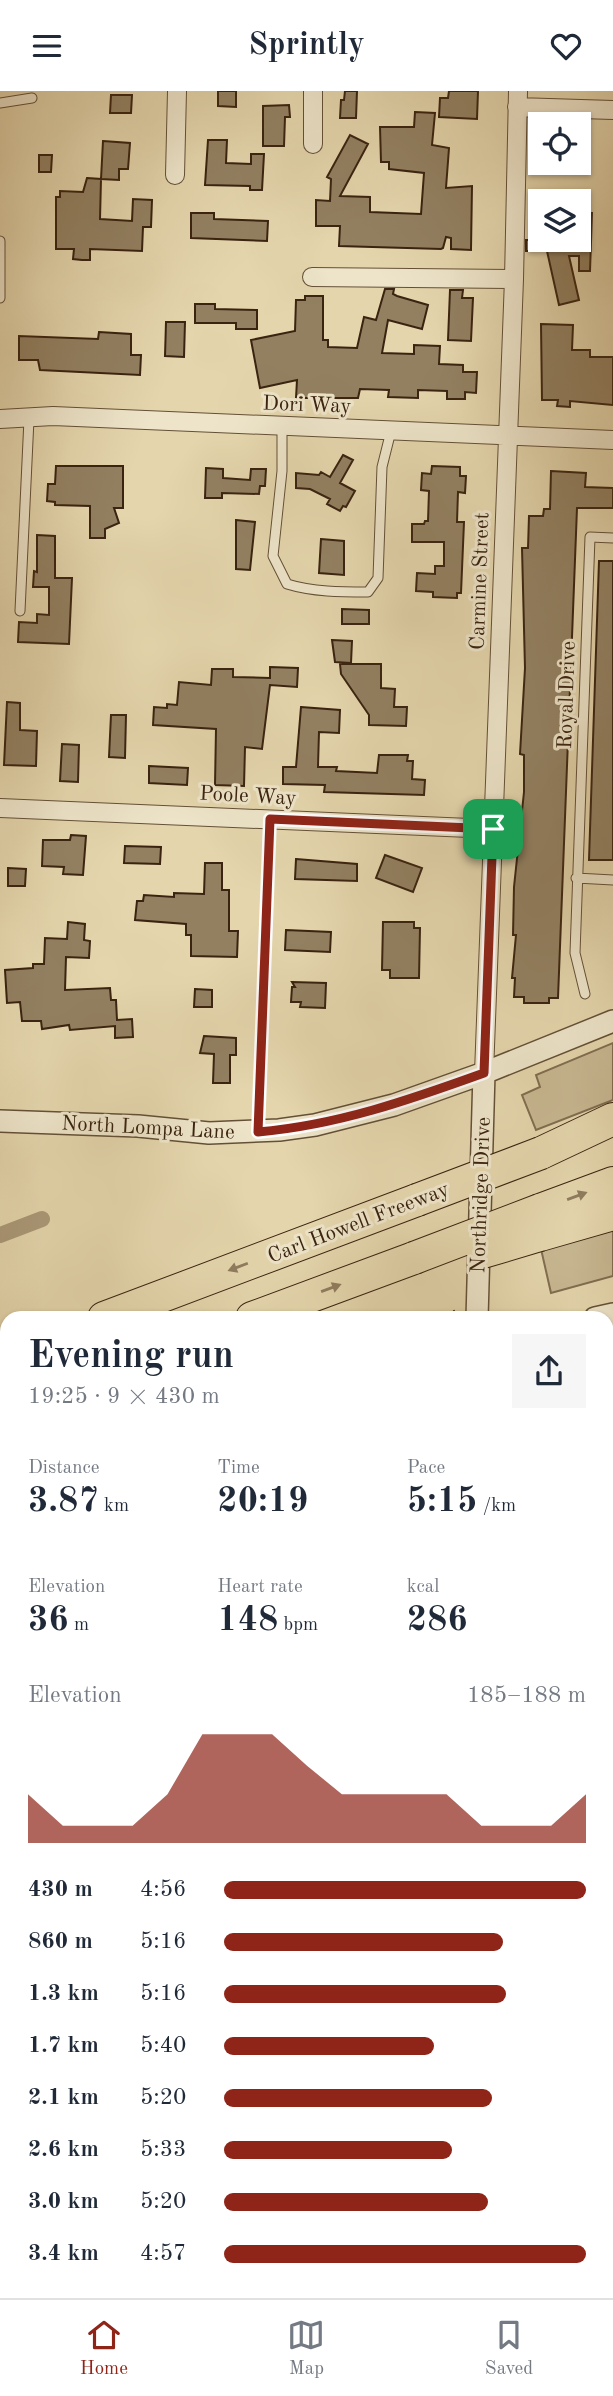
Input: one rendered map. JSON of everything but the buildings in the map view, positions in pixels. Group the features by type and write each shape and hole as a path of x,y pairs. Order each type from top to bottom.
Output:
{"highway":[{"path":"541,1153 613,1119"},
{"name":"Carl Howell Freeway","path":"123,1311 613,1127"},
{"path":"270,1311 363,1276 414,1265 540,1222 613,1183"},
{"path":"540,1222 613,1213"}],"street":[{"path":"174,174 177,91"},
{"path":"313,91 313,144"},
{"path":"518,99 613,110"},
{"name":"Carmine Street","path":"484,1073 514,279 518,99"},
{"path":"312,277 514,279"},
{"name":"Dori Way","path":"0,419 53,417 613,440"},
{"name":"Poole Way","path":"0,808 493,829"},
{"name":"North Lompa Lane","path":"0,1121 138,1126 209,1133 258,1132 315,1125 350,1118 484,1073 613,1021"},
{"name":"Northridge Drive","path":"477,1311 484,1073"}],"lane":[{"path":"0,103 32,99"},
{"path":"0,241 0,298"},
{"path":"20,611 29,419"},
{"path":"282,425 282,471 273,556 288,584 341,592 368,592 378,578 382,467 391,431"},
{"name":"Royal Drive","path":"585,994 575,953 590,537 613,538"},
{"path":"258,1132 270,819"},
{"path":"576,878 613,880"}],"shaded area":[{"path":"613,1043 613,1100 536,1130 522,1095 540,1087 536,1075"},
{"path":"613,1227 613,1276 551,1293 541,1249"}],"waterway":[{"path":"0,1235 42,1219"}],"route":[{"path":"270,819 493,829 484,1073 350,1118 258,1132 270,819"}]}
